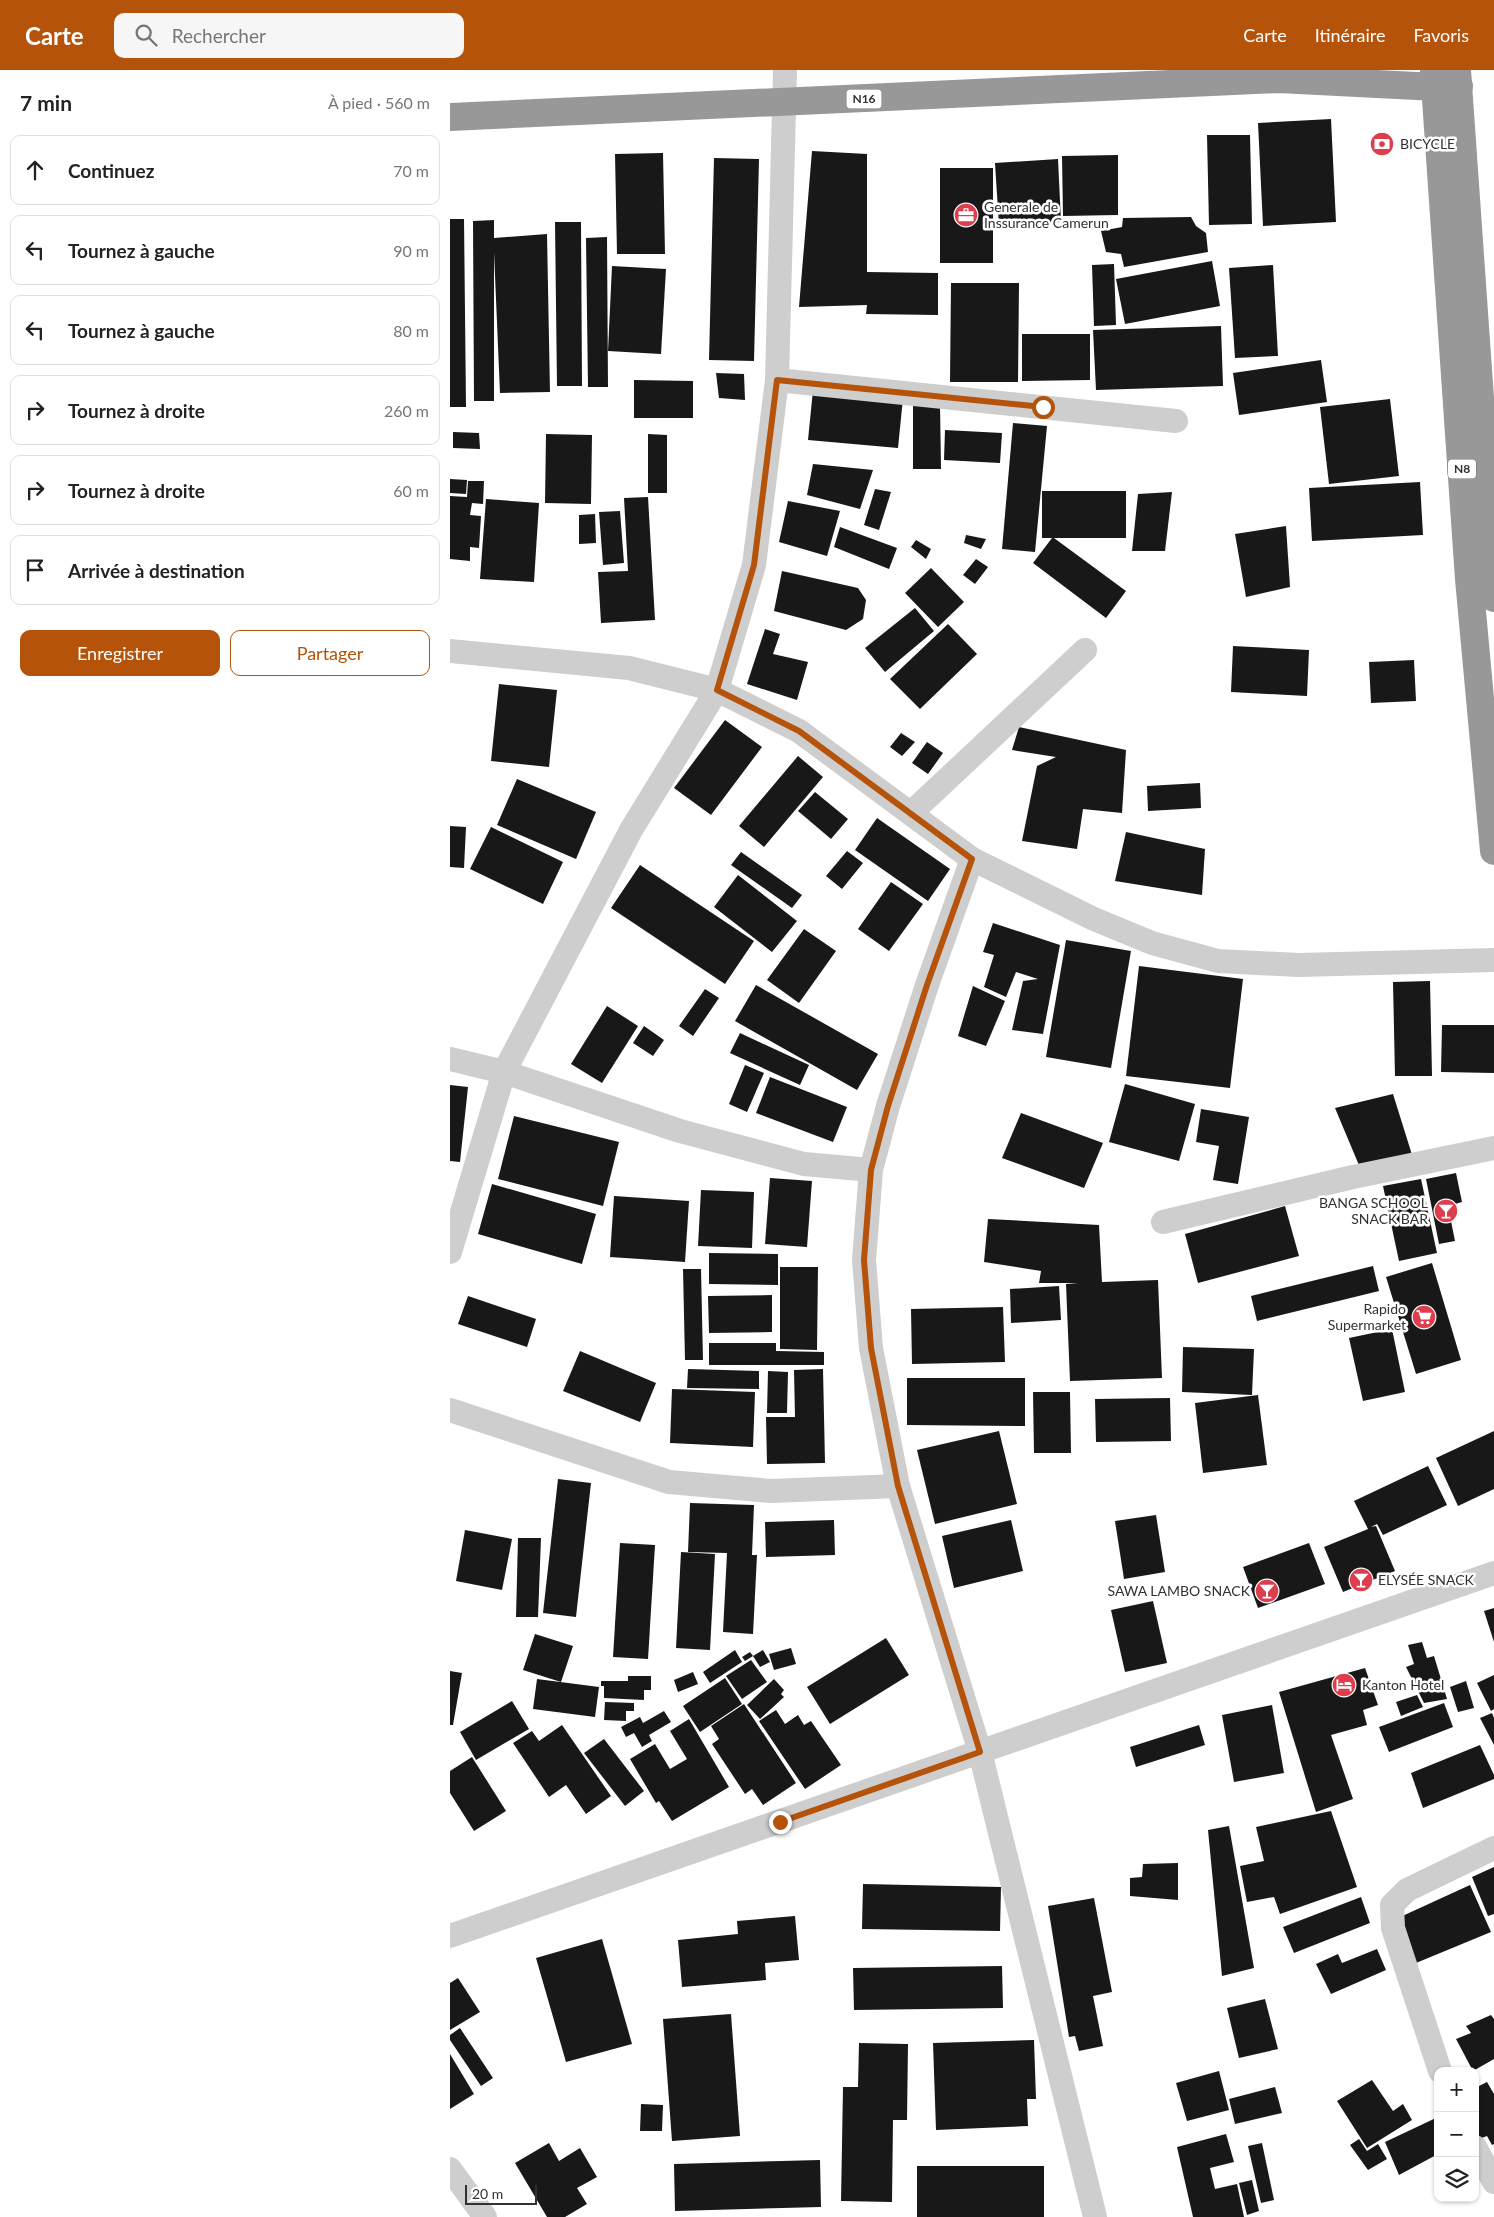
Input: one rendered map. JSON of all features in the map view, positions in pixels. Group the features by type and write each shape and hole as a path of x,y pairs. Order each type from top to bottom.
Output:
{"highway":[{"name":"N16","path":"1279,79 1324,70"},
{"name":"N16","path":"450,117 1279,79 1446,78"},
{"name":"N8","path":"1446,78 1494,598"},
{"name":"N8","path":"1446,78 1469,579 1488,717 1494,851"}],"street":[{"path":"450,1252 504,1072 631,830 717,690 754,565 777,380 785,70"},
{"path":"777,380 1176,421"},
{"path":"911,814 1085,650"},
{"path":"450,651 629,668 717,690 799,731 972,859 1094,919 1152,943 1218,960 1299,964 1494,960"},
{"path":"972,859 903,1059 871,1170 864,1260 870,1338 898,1486 980,1752 1094,2217"},
{"path":"450,1059 504,1072 690,1133 804,1164 871,1170"},
{"path":"1163,1222 1353,1177 1494,1148"},
{"path":"450,1410 669,1482 771,1491 898,1486"},
{"path":"450,1936 1494,1572"},
{"path":"1439,2067 1393,1928 1392,1905 1407,1890 1494,1848"},
{"path":"1479,2154 1494,2182"},
{"path":"450,2169 485,2217"}],"building":[{"path":"1331,119 1336,222 1263,226 1258,123"},
{"path":"1207,135 1250,135 1252,224 1209,225"},
{"path":"812,151 867,154 867,272 938,273 938,315 866,314 867,305 799,307"},
{"path":"663,153 665,254 617,254 615,154"},
{"path":"1118,155 1118,215 1063,216 1062,156"},
{"path":"714,158 759,159 754,361 709,360"},
{"path":"1058,159 1061,222 999,226 995,163"},
{"name":"Generale de Inssurance Camerun","path":"940,168 993,168 993,263 940,263"},
{"path":"1191,217 1196,226 1206,233 1208,252 1124,267 1121,254 1106,252 1101,231 1122,227 1123,218"},
{"path":"450,219 464,219 466,407 450,407"},
{"path":"494,220 494,238 547,234 550,392 500,393 494,252 494,401 474,401 473,221"},
{"path":"555,222 581,222 582,386 557,386"},
{"path":"607,237 608,387 588,387 586,238"},
{"path":"1212,261 1220,306 1125,324 1116,279"},
{"path":"1114,264 1116,325 1094,326 1092,265"},
{"path":"1273,265 1278,356 1235,358 1229,268"},
{"path":"612,266 666,269 661,354 608,351"},
{"path":"951,283 1019,283 1018,382 950,382"},
{"path":"1221,326 1223,386 1096,390 1093,330"},
{"path":"1022,334 1090,334 1090,380 1022,381"},
{"path":"1321,360 1327,402 1239,415 1233,373"},
{"path":"716,373 744,374 745,400 719,398"},
{"path":"634,380 693,381 693,418 634,418"},
{"path":"813,390 903,398 898,448 808,440"},
{"path":"1390,399 1399,476 1329,484 1320,407"},
{"path":"913,404 940,404 941,469 913,469"},
{"path":"1013,423 1047,426 1035,552 1002,549"},
{"path":"945,430 1002,433 1000,463 944,460"},
{"path":"453,432 479,433 480,449 453,448"},
{"path":"546,434 592,435 591,504 545,503"},
{"path":"648,434 667,435 667,493 648,493"},
{"path":"813,464 873,470 860,509 807,495"},
{"path":"450,479 467,480 466,494 450,493"},
{"path":"468,481 484,481 483,504 472,503 470,515 481,516 479,548 470,547 470,561 450,559 450,496 467,497"},
{"path":"1420,482 1423,535 1312,541 1309,488"},
{"path":"875,489 891,492 879,530 864,525"},
{"path":"1042,491 1126,491 1126,538 1054,538 1126,591 1106,618 1033,563 1052,538 1042,538"},
{"path":"1172,492 1165,551 1132,551 1138,494"},
{"path":"648,497 655,620 601,623 598,572 628,571 624,498"},
{"path":"486,499 539,503 534,582 480,579"},
{"path":"788,501 840,511 827,556 779,542"},
{"path":"620,511 624,563 603,565 599,512"},
{"path":"595,514 596,543 579,544 579,515"},
{"path":"1286,526 1290,587 1246,597 1235,534"},
{"path":"840,527 897,548 889,569 834,547"},
{"path":"966,535 986,539 981,549 964,543"},
{"path":"916,540 931,549 926,559 911,547"},
{"path":"976,559 988,567 975,584 963,575"},
{"path":"931,568 964,602 938,627 905,593"},
{"path":"782,571 858,588 866,600 863,619 846,630 774,611"},
{"path":"915,608 934,631 885,672 865,648"},
{"path":"948,624 977,654 920,709 890,679"},
{"path":"765,629 780,634 773,654 808,662 797,700 747,684"},
{"path":"1233,646 1309,650 1307,696 1231,692"},
{"path":"1414,660 1416,701 1371,703 1369,662"},
{"path":"499,684 557,690 549,767 491,761"},
{"path":"725,720 762,747 711,815 674,788"},
{"path":"1019,727 1126,750 1122,813 1083,809 1077,849 1022,841 1037,766 1056,757 1012,750"},
{"path":"901,733 915,742 902,756 890,747"},
{"path":"927,742 943,753 928,774 912,763"},
{"path":"798,756 823,777 764,847 739,826"},
{"path":"517,779 596,812 576,859 497,825"},
{"path":"1200,783 1201,808 1148,811 1147,786"},
{"path":"815,792 848,819 831,839 798,811"},
{"path":"877,818 950,869 928,901 855,850"},
{"path":"450,826 466,827 464,868 450,867"},
{"path":"491,827 563,862 543,904 470,869"},
{"path":"1126,832 1205,849 1202,895 1115,881"},
{"path":"847,851 863,863 842,889 826,876"},
{"path":"741,852 802,895 792,908 731,865"},
{"path":"640,865 754,941 725,984 611,908"},
{"path":"738,875 797,921 772,952 714,907"},
{"path":"891,882 923,904 889,951 858,929"},
{"path":"993,923 1060,945 1043,1034 1012,1030 1023,981 1038,979 1016,972 1006,997 984,987 994,955 983,952"},
{"path":"804,929 836,951 799,1003 767,980"},
{"path":"1066,940 1131,951 1111,1068 1046,1057"},
{"path":"1139,966 1243,979 1230,1088 1126,1076"},
{"path":"1430,981 1432,1076 1395,1076 1393,982"},
{"path":"756,985 878,1054 857,1090 735,1021"},
{"path":"973,986 1005,1001 986,1046 958,1036"},
{"path":"705,989 719,998 693,1036 679,1026"},
{"path":"607,1006 638,1026 602,1083 571,1064"},
{"path":"1442,1025 1494,1025 1494,1073 1441,1072"},
{"path":"644,1026 664,1040 653,1056 633,1043"},
{"path":"740,1033 809,1065 800,1085 730,1053"},
{"path":"745,1065 764,1073 747,1112 729,1104"},
{"path":"770,1077 847,1107 833,1142 756,1113"},
{"path":"1125,1084 1195,1104 1179,1161 1109,1142"},
{"path":"450,1085 468,1087 460,1162 450,1161"},
{"path":"1393,1094 1413,1158 1361,1170 1335,1108"},
{"path":"1201,1109 1249,1117 1238,1184 1213,1180 1219,1146 1196,1142"},
{"path":"1021,1113 1103,1143 1084,1188 1002,1158"},
{"path":"514,1116 619,1142 603,1206 498,1179"},
{"path":"1456,1173 1462,1202 1448,1206 1455,1241 1439,1244 1426,1179"},
{"path":"770,1178 812,1181 807,1247 765,1244"},
{"path":"1421,1179 1437,1253 1399,1261 1383,1186"},
{"path":"492,1184 596,1214 582,1264 478,1234"},
{"path":"701,1190 754,1192 752,1248 698,1246"},
{"path":"614,1196 689,1201 685,1262 610,1257"},
{"path":"1285,1206 1299,1256 1198,1283 1185,1234"},
{"path":"988,1219 1099,1225 1102,1282 1158,1280 1162,1378 1070,1381 1066,1284 1078,1283 1039,1283 1041,1271 984,1262"},
{"path":"709,1253 778,1254 778,1285 709,1284"},
{"path":"1432,1263 1461,1360 1416,1374 1386,1277"},
{"path":"1373,1266 1379,1291 1257,1321 1251,1296"},
{"path":"780,1267 818,1267 817,1350 780,1349"},
{"path":"683,1269 701,1269 703,1360 685,1360"},
{"path":"1059,1286 1061,1320 1011,1323 1010,1289"},
{"path":"772,1295 772,1332 709,1333 708,1296"},
{"path":"468,1296 536,1319 527,1347 458,1324"},
{"path":"1003,1307 1005,1362 912,1364 911,1309"},
{"path":"1392,1329 1405,1392 1363,1401 1349,1338"},
{"path":"709,1343 776,1343 776,1351 824,1352 824,1365 709,1365"},
{"path":"1183,1347 1254,1349 1252,1395 1182,1392"},
{"path":"580,1351 656,1383 640,1422 563,1391"},
{"path":"688,1369 759,1371 759,1389 687,1388"},
{"path":"823,1369 825,1463 767,1464 766,1417 795,1417 794,1370"},
{"path":"768,1371 788,1372 787,1413 767,1413"},
{"path":"907,1378 1025,1378 1025,1426 907,1425"},
{"path":"672,1389 755,1392 753,1447 670,1443"},
{"path":"1033,1392 1070,1392 1071,1453 1034,1453"},
{"path":"1258,1395 1267,1465 1203,1473 1195,1403"},
{"path":"1170,1398 1171,1441 1096,1442 1095,1399"},
{"path":"999,1431 1017,1504 935,1524 917,1450"},
{"path":"1494,1431 1494,1489 1458,1506 1436,1458"},
{"path":"1428,1466 1447,1505 1383,1535 1377,1524 1371,1527 1376,1526 1395,1571 1343,1592 1324,1547 1368,1529 1354,1501"},
{"path":"558,1479 591,1483 576,1617 543,1613"},
{"path":"690,1503 754,1505 752,1555 757,1555 753,1634 723,1632 727,1553 688,1552"},
{"path":"1156,1515 1165,1572 1124,1579 1115,1521"},
{"path":"834,1520 835,1555 766,1557 765,1522"},
{"path":"1011,1520 1023,1571 954,1588 942,1536"},
{"path":"465,1530 512,1539 502,1590 456,1581"},
{"path":"518,1538 541,1538 538,1617 516,1617"},
{"path":"620,1543 655,1545 648,1659 613,1657"},
{"path":"1309,1543 1325,1584 1258,1608 1243,1567"},
{"path":"681,1552 715,1554 710,1650 676,1648"},
{"path":"1153,1601 1167,1663 1125,1672 1111,1610"},
{"path":"1494,1608 1494,1642 1484,1611"},
{"path":"535,1634 573,1646 561,1682 523,1670"},
{"path":"886,1638 909,1675 830,1724 807,1687"},
{"path":"1422,1642 1427,1658 1434,1656 1447,1699 1424,1703 1406,1667 1414,1664 1408,1645"},
{"path":"791,1648 796,1664 774,1670 769,1654"},
{"path":"735,1650 742,1662 710,1683 703,1672"},
{"path":"763,1650 770,1662 760,1667 753,1656"},
{"path":"750,1652 753,1656 745,1661 742,1657"},
{"path":"751,1660 767,1682 742,1699 726,1676"},
{"path":"1365,1668 1378,1705 1363,1710 1367,1725 1331,1735 1353,1799 1316,1812 1279,1692"},
{"path":"450,1671 462,1673 453,1725 450,1725"},
{"path":"693,1672 698,1684 678,1692 674,1680"},
{"path":"1494,1675 1494,1709 1491,1711 1477,1683"},
{"path":"628,1676 651,1676 651,1690 644,1690 644,1700 604,1698 604,1686 601,1686 601,1681 628,1681"},
{"path":"725,1678 742,1704 700,1732 683,1706"},
{"path":"537,1679 599,1687 595,1717 533,1709"},
{"path":"774,1679 784,1690 781,1694 784,1697 760,1719 747,1705"},
{"path":"1466,1681 1474,1708 1458,1712 1450,1687"},
{"path":"1417,1695 1423,1707 1401,1716 1396,1702"},
{"path":"512,1701 529,1729 476,1760 460,1732"},
{"path":"605,1702 634,1703 634,1711 626,1711 626,1721 604,1720"},
{"path":"1444,1703 1453,1727 1389,1752 1379,1727"},
{"path":"744,1704 796,1783 763,1805 752,1789 745,1794 712,1744 719,1739 711,1726"},
{"path":"1272,1705 1284,1773 1234,1782 1222,1715"},
{"path":"776,1710 785,1724 798,1715 804,1725 811,1721 841,1765 805,1789 759,1721"},
{"path":"664,1711 671,1722 649,1735 652,1741 642,1747 634,1733 626,1737 621,1727 640,1717 643,1723"},
{"path":"1492,1713 1494,1718 1494,1745 1480,1718"},
{"path":"689,1719 729,1787 672,1821 659,1801 656,1803 630,1759 655,1744 670,1769 687,1759 670,1731"},
{"path":"562,1725 611,1796 586,1814 566,1785 549,1797 513,1743 532,1731 539,1741"},
{"path":"1199,1725 1205,1745 1136,1767 1130,1747"},
{"path":"604,1739 644,1791 625,1806 584,1753"},
{"path":"1480,1745 1494,1775 1494,1779 1423,1808 1411,1773"},
{"path":"472,1757 506,1811 474,1831 450,1793 450,1771"},
{"path":"1331,1811 1357,1887 1280,1914 1274,1897 1247,1902 1240,1866 1264,1861 1256,1827"},
{"path":"1229,1826 1254,1968 1222,1976 1208,1830"},
{"path":"1178,1863 1178,1900 1130,1896 1130,1878 1142,1877 1143,1864"},
{"path":"1494,1867 1494,1914 1488,1916 1472,1877"},
{"path":"863,1884 1001,1887 1000,1931 862,1929"},
{"path":"1470,1885 1491,1932 1416,1963 1398,1918"},
{"path":"1361,1897 1370,1923 1294,1953 1283,1927"},
{"path":"1094,1898 1112,1992 1093,1996 1103,2046 1079,2051 1075,2036 1069,2037 1048,1906"},
{"path":"795,1916 799,1960 765,1963 766,1980 682,1987 678,1940 738,1934 737,1921"},
{"path":"602,1939 632,2044 566,2062 536,1958"},
{"path":"1377,1949 1386,1970 1331,1994 1316,1964 1338,1954 1342,1963"},
{"path":"1002,1966 1003,2008 854,2010 853,1968"},
{"path":"458,1978 480,2012 450,2030 450,1983"},
{"path":"1265,1999 1278,2049 1239,2058 1227,2008"},
{"path":"731,2014 740,2136 672,2141 663,2019"},
{"path":"1491,2015 1494,2019 1494,2059 1479,2068 1471,2067 1456,2039 1471,2033 1466,2026"},
{"path":"460,2028 493,2078 481,2086 450,2040 450,2035"},
{"path":"1034,2040 1036,2099 1027,2099 1028,2126 936,2130 933,2043"},
{"path":"859,2043 908,2044 907,2120 893,2120 892,2202 841,2201 843,2087 858,2087"},
{"path":"450,2054 474,2094 450,2109"},
{"path":"1219,2071 1229,2110 1187,2121 1176,2083"},
{"path":"1372,2080 1393,2111 1403,2104 1412,2120 1367,2148 1337,2101"},
{"path":"1487,2082 1494,2094 1494,2144 1492,2145 1487,2136 1479,2139 1479,2086"},
{"path":"1275,2087 1282,2113 1235,2124 1229,2099"},
{"path":"641,2104 663,2105 662,2131 640,2131"},
{"path":"1434,2119 1434,2156 1399,2175 1385,2142"},
{"path":"1226,2134 1234,2162 1210,2168 1215,2189 1237,2184 1244,2217 1193,2217 1177,2147"},
{"path":"1359,2139 1367,2151 1378,2144 1387,2159 1368,2170 1350,2145"},
{"path":"549,2143 559,2161 580,2148 597,2177 577,2188 587,2204 565,2217 547,2217 515,2163"},
{"path":"1262,2143 1274,2200 1261,2203 1248,2146"},
{"path":"820,2160 821,2207 675,2211 674,2164"},
{"path":"917,2166 1044,2166 1044,2217 917,2217"},
{"path":"1252,2180 1259,2211 1247,2215 1239,2183"}],"place":[{"name":"BICYCLE","path":"1382,144"},
{"name":"Generale de Inssurance Camerun","path":"966,215"},
{"name":"BANGA SCHOOL SNACK BAR","path":"1446,1211"},
{"name":"Rapido Supermarket","path":"1424,1317"},
{"name":"ELYSÉE SNACK","path":"1361,1580"},
{"name":"SAWA LAMBO SNACK","path":"1267,1591"},
{"name":"Kanton Hotel","path":"1344,1685"}],"route":[{"path":"780,1822 980,1752 898,1486 871,1348 864,1260 871,1170 888,1106 927,985 972,859 799,731 717,690 754,565 777,380 1043,407"}]}
